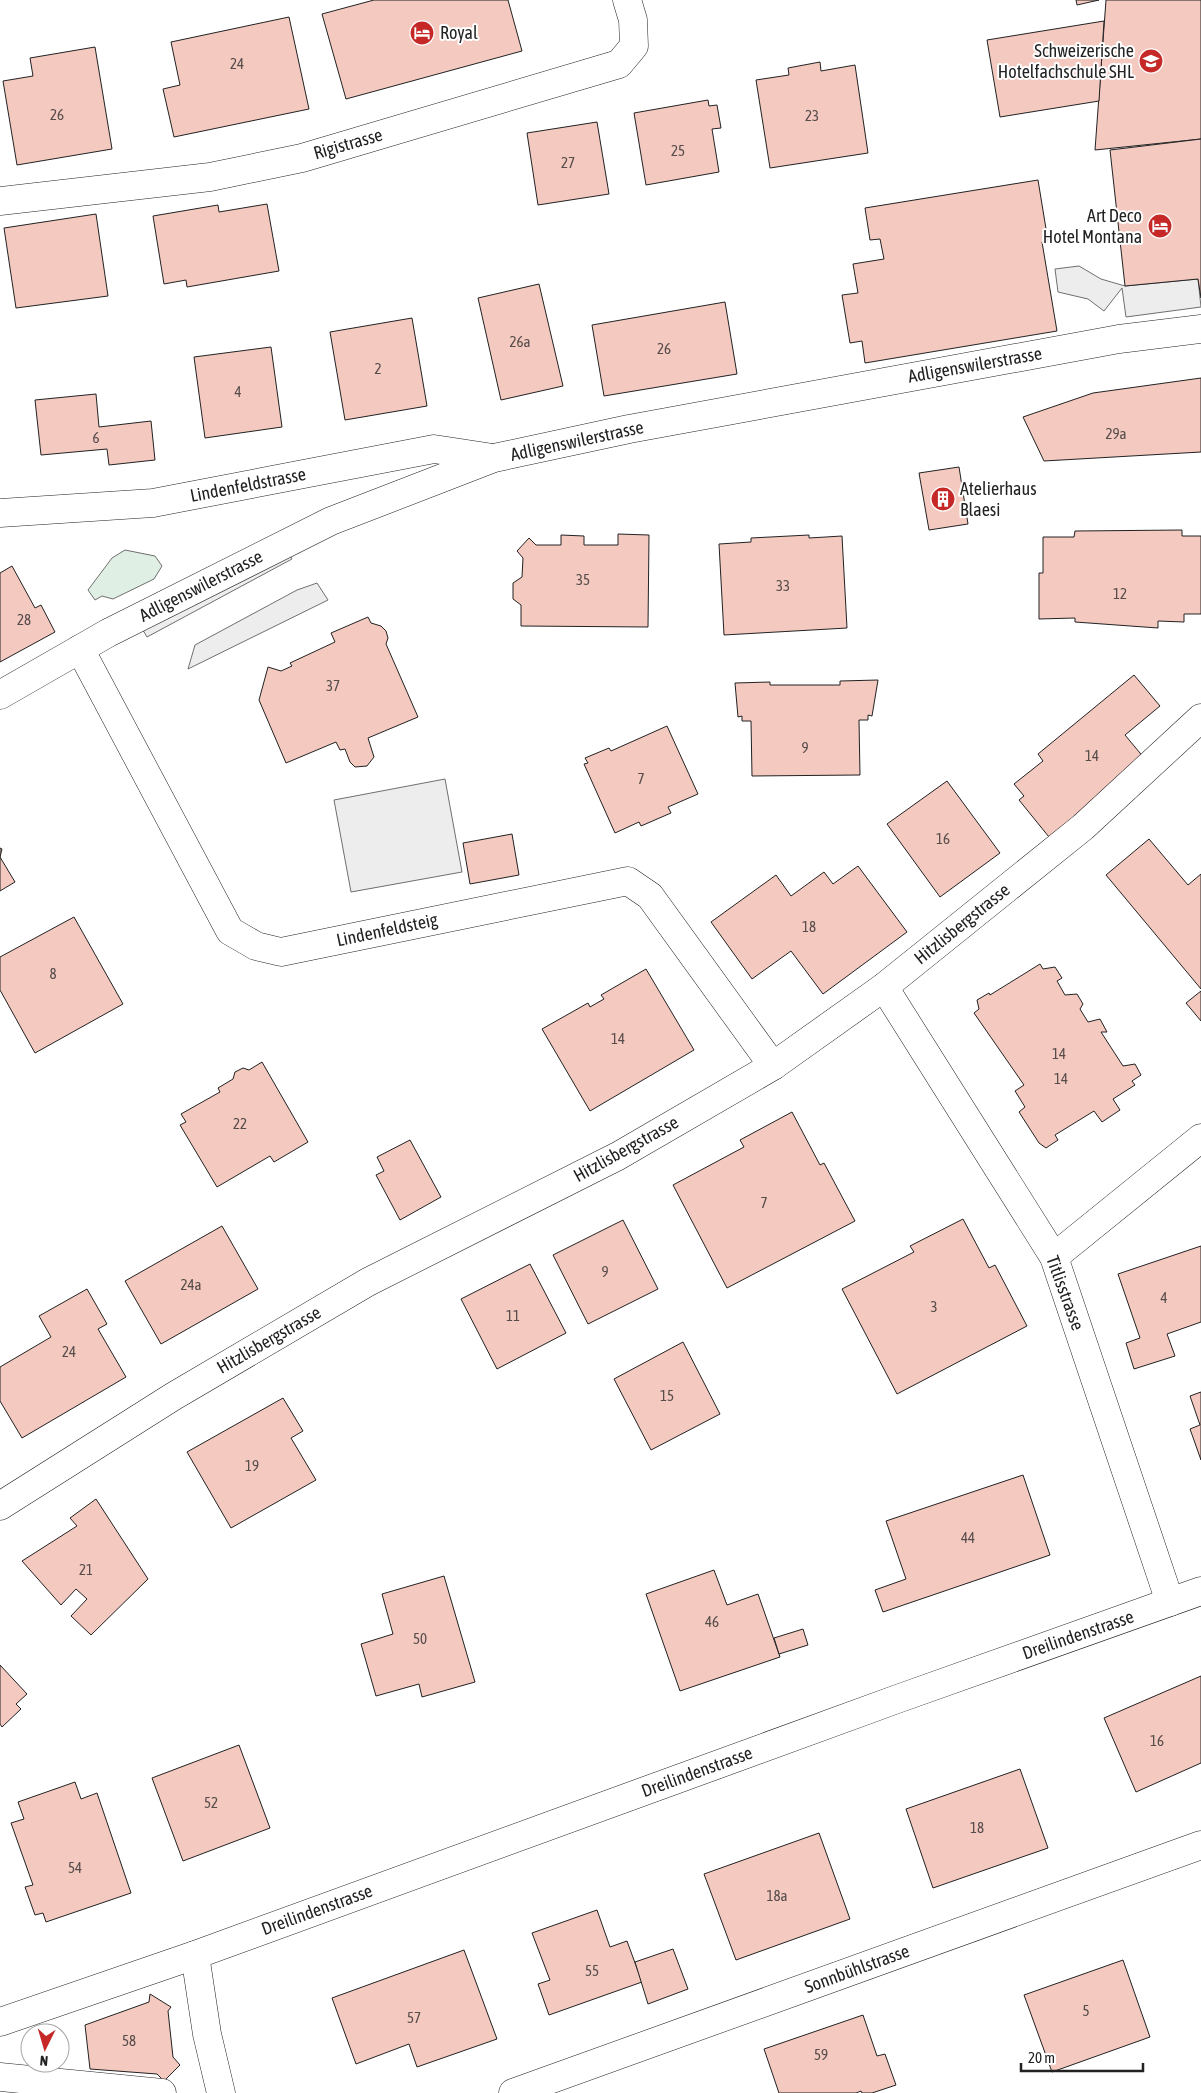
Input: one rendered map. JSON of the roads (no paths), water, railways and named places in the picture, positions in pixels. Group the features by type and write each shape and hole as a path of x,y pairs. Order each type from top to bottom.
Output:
{"street":[{"name":"Rigistrasse","path":"0,201 210,176 302,158 619,64 634,46 633,20 627,0"},
{"name":"Adligenswilerstrasse","path":"0,695 108,633 331,521 494,458 629,429 1109,341 1201,329"},
{"name":"Lindenfeldstrasse","path":"0,512 153,503 434,449 494,458"},
{"name":"Lindenfeldsteig","path":"80,649 230,931 256,946 281,952 628,881 650,896 773,1066"},
{"name":"Hitzlisbergstrasse","path":"0,1506 174,1396 368,1282 618,1156 773,1066 884,987 1083,827 1201,718"},
{"name":"Titlisstrasse","path":"884,987 1054,1257 1170,1602"},
{"path":"1054,1257 1201,1138"},
{"name":"Dreilindenstrasse","path":"0,2022 195,1955 891,1701 1201,1591"},
{"name":"Sonnbühlstrasse","path":"513,2093 1201,1845"},
{"path":"195,1955 207,2034 221,2093"},
{"path":"0,2077 162,2093"}],"place":[{"name":"Royal","path":"422,33"},
{"name":"Schweizerische Hotelfachschule SHL","path":"1151,61"},
{"name":"Art Deco Hotel Montana","path":"1160,226"},
{"name":"Atelierhaus Blaesi","path":"943,499"}]}
